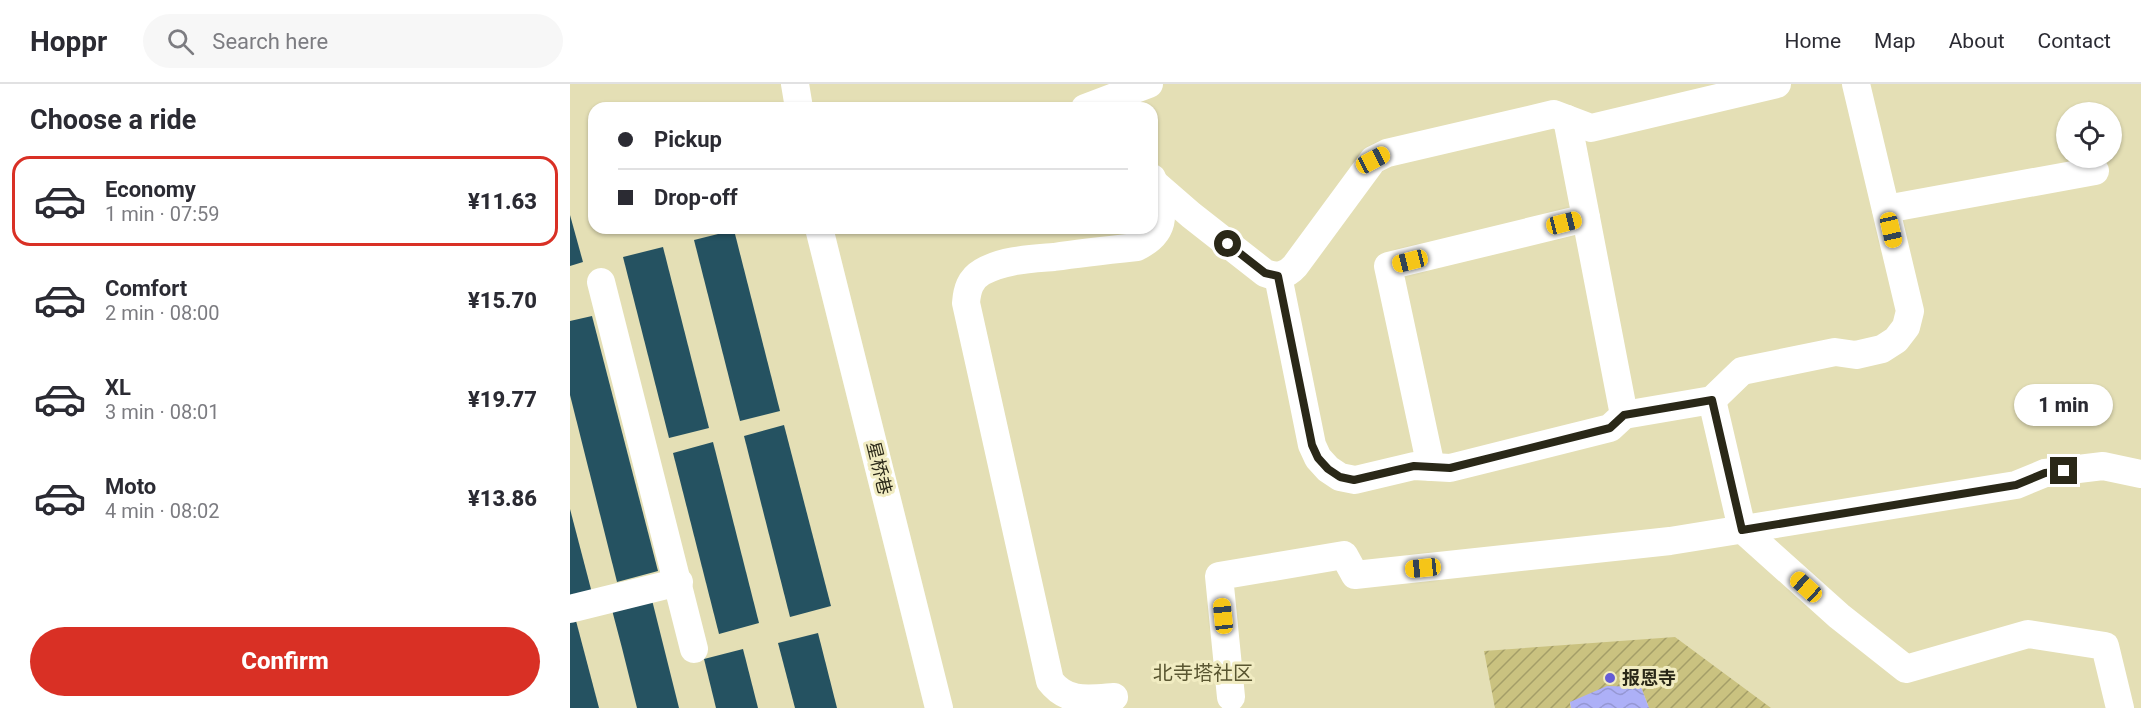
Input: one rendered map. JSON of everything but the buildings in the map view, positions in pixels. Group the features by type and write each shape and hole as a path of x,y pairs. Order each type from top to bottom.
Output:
{"street":[{"path":"795,84 798,102"},
{"path":"1158,185 1191,215 1265,273 1285,275 1295,266 1373,160 1387,153 1554,114 1591,128 1776,84"},
{"path":"1278,276 1312,445 1318,458 1328,469 1340,477 1354,480 1414,466 1450,468 1617,422 1712,400 1742,371 1834,352 1856,355 1882,349 1896,340 1906,327 1910,311 1856,84"},
{"path":"1103,102 1137,91"},
{"path":"1567,119 1586,218 1617,422"},
{"path":"1886,209 2095,171"},
{"path":"1158,194 1162,214 1158,229"},
{"path":"1431,467 1388,266 1586,218"},
{"name":"星桥巷","path":"820,234 939,708"},
{"path":"1114,697 1074,699 1056,689 1050,681 966,303 967,291 972,281 980,273 991,268 1012,262 1137,247 1155,234"},
{"path":"601,282 679,582 694,649"},
{"path":"1712,400 1742,530 1839,616 1906,669 2028,634 2105,646 2120,708"},
{"path":"1231,697 1219,576 1344,555 1355,575 1670,541 2016,485 2045,473 2103,466 2141,474"},
{"path":"570,609 679,582"}],"shaded area":[{"name":"报恩寺","path":"1675,637 1771,708 1649,708 1641,687 1570,703 1571,708 1495,708 1484,651"}],"water":[{"path":"1607,686 1641,687 1649,708 1571,708 1570,702"}],"place":[{"name":"报恩寺","path":"1610,678"}],"district":[{"name":"北寺塔社区","path":"1203,673"}],"route":[{"path":"1228,244 1265,273 1278,276 1312,445 1318,458 1340,477 1354,480 1414,466 1450,468 1610,428 1624,415 1712,400 1742,530 2016,485 2045,473 2064,471"}]}
